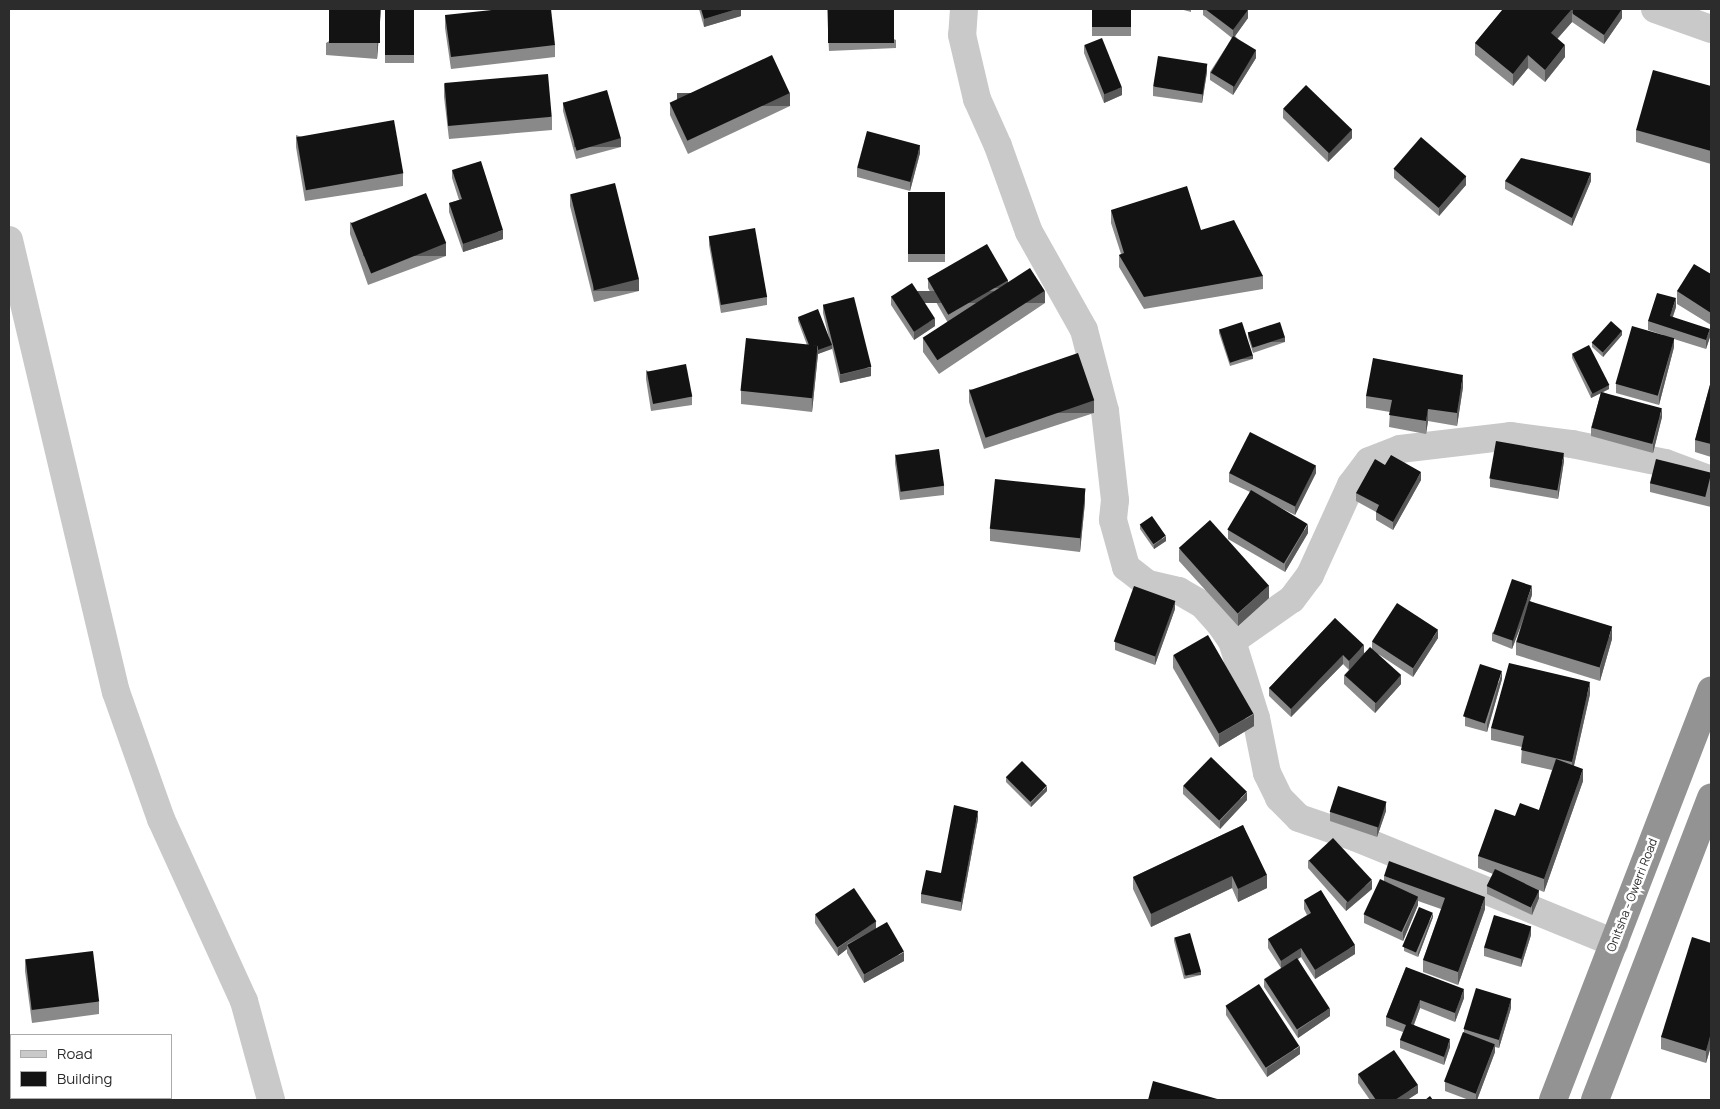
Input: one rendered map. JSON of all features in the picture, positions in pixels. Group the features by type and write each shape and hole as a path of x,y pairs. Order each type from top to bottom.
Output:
{"highway":[{"name":"Onitsha - Owerri Road","path":"1554,1100 1711,690"},
{"path":"1595,1100 1711,798"}],"street":[{"path":"964,9 962,35 977,99 1028,232 1084,330 1105,411 1115,500 1112,520 1126,567 1148,584 1179,592 1203,605 1232,641 1256,718 1267,774 1279,798 1299,818 1357,838 1614,944"},
{"path":"1655,9 1703,20"},
{"path":"9,240 116,692 161,819 244,1001 271,1100"},
{"path":"1232,641 1292,599 1310,574 1351,485 1369,461 1400,449 1510,436 1572,444 1665,463 1711,480"}],"building":[{"path":"329,9 380,9 380,43 329,43"},
{"path":"385,9 414,9 414,55 385,55"},
{"path":"501,9 551,9 555,45 451,57 445,15"},
{"path":"701,9 737,9 704,19"},
{"path":"828,9 894,9 894,43 828,43"},
{"path":"1092,9 1131,9 1131,27 1092,27"},
{"path":"1205,9 1247,9 1248,10 1233,30"},
{"path":"1503,9 1572,9 1551,33 1565,45 1545,70 1528,55 1513,74 1475,43"},
{"path":"1573,9 1622,9 1604,35 1573,14"},
{"path":"1233,36 1256,50 1234,87 1211,73"},
{"path":"1102,38 1122,87 1104,94 1084,45"},
{"path":"772,55 790,93 687,141 670,103"},
{"path":"1158,56 1207,64 1203,94 1153,87"},
{"path":"1653,70 1711,86 1711,151 1636,130"},
{"path":"548,74 552,117 448,126 444,83"},
{"path":"1306,85 1352,129 1329,153 1283,109"},
{"path":"607,90 621,138 577,151 563,103"},
{"path":"394,120 403,173 306,190 297,137"},
{"path":"867,131 920,145 910,182 857,168"},
{"path":"1421,137 1466,176 1439,208 1393,169"},
{"path":"1521,158 1591,173 1572,218 1505,181"},
{"path":"481,161 503,230 463,244 449,203 462,199 452,170"},
{"path":"615,183 639,279 594,290 570,194"},
{"path":"1187,186 1201,230 1234,220 1263,276 1144,297 1119,255 1124,253 1111,210"},
{"path":"908,192 945,192 945,254 908,254"},
{"path":"426,193 446,243 371,273 351,223"},
{"path":"755,228 767,297 721,305 709,236"},
{"path":"987,244 1008,280 948,315 927,278"},
{"path":"1694,264 1711,274 1711,313 1677,291"},
{"path":"1030,268 1045,291 937,360 923,338"},
{"path":"912,283 935,318 914,332 891,297"},
{"path":"1657,293 1676,298 1670,316 1710,329 1706,340 1648,321"},
{"path":"854,297 871,367 840,375 823,305"},
{"path":"818,309 832,345 818,350 818,346 809,345 798,317"},
{"path":"1611,321 1622,331 1603,353 1592,343"},
{"path":"1242,322 1253,355 1230,363 1219,329"},
{"path":"1280,322 1285,337 1253,348 1248,333"},
{"path":"1632,326 1674,338 1658,396 1615,384"},
{"path":"746,338 818,346 812,398 740,391"},
{"path":"1589,345 1609,385 1593,394 1572,354"},
{"path":"1078,353 1094,400 986,438 969,390"},
{"path":"1373,358 1463,375 1457,413 1428,409 1426,421 1389,415 1392,400 1366,396"},
{"path":"686,364 692,396 653,404 647,372"},
{"path":"1711,381 1711,444 1695,440"},
{"path":"1601,392 1662,408 1652,444 1591,428"},
{"path":"1250,432 1316,466 1295,507 1229,473"},
{"path":"1496,441 1564,453 1557,490 1489,478"},
{"path":"939,449 944,486 901,492 895,455"},
{"path":"1391,455 1421,472 1393,522 1376,512 1379,505 1356,493 1375,459 1385,465"},
{"path":"1656,459 1711,473 1705,497 1650,483"},
{"path":"995,479 1086,489 1080,538 990,529"},
{"path":"1251,490 1308,524 1284,563 1227,529"},
{"path":"1152,516 1166,536 1153,544 1140,525"},
{"path":"1210,520 1269,585 1238,614 1179,548"},
{"path":"1512,579 1532,586 1513,641 1493,634"},
{"path":"1134,586 1175,601 1155,656 1114,641"},
{"path":"1529,601 1612,626 1600,668 1516,642"},
{"path":"1397,603 1438,630 1413,668 1372,642"},
{"path":"1335,618 1364,645 1349,661 1343,655 1291,709 1269,688"},
{"path":"1208,635 1254,714 1219,734 1173,655"},
{"path":"1370,647 1401,675 1376,703 1345,675"},
{"path":"1509,663 1590,682 1572,762 1521,750 1524,736 1491,728"},
{"path":"1480,664 1502,671 1485,723 1463,716"},
{"path":"1211,757 1247,792 1219,821 1183,786"},
{"path":"1556,759 1583,769 1544,879 1478,856 1495,809 1515,816 1520,803 1539,810"},
{"path":"1022,761 1047,786 1030,802 1006,777"},
{"path":"1338,786 1387,802 1378,827 1330,812"},
{"path":"954,805 978,811 961,902 921,894 926,870 941,873"},
{"path":"1243,825 1267,875 1238,889 1232,876 1151,914 1133,877"},
{"path":"1333,838 1372,880 1348,902 1309,861"},
{"path":"1389,861 1485,897 1458,972 1423,960 1445,898 1384,876"},
{"path":"1495,869 1539,890 1531,908 1487,886"},
{"path":"1380,879 1418,897 1402,932 1364,914"},
{"path":"854,888 876,921 837,947 815,914"},
{"path":"1321,890 1355,945 1315,970 1301,948 1281,961 1268,939 1311,913 1304,900"},
{"path":"1419,907 1433,913 1416,952 1402,947"},
{"path":"1494,915 1531,926 1521,959 1484,948"},
{"path":"887,922 904,951 864,974 847,945"},
{"path":"1190,933 1201,971 1186,976 1175,937"},
{"path":"1692,937 1711,943 1711,1033 1706,1051 1661,1037"},
{"path":"93,951 99,1002 32,1010 26,959"},
{"path":"1297,958 1330,1008 1297,1030 1264,979"},
{"path":"1406,967 1464,989 1455,1013 1420,1000 1411,1024 1450,1039 1444,1057 1400,1040 1406,1025 1386,1017"},
{"path":"1259,984 1299,1046 1266,1068 1225,1006"},
{"path":"1476,988 1511,999 1499,1040 1463,1029"},
{"path":"1463,1032 1495,1044 1476,1094 1444,1081"},
{"path":"1394,1050 1418,1085 1395,1100 1376,1100 1358,1074"},
{"path":"1153,1081 1221,1100 1148,1100"},
{"path":"1430,1096 1433,1100 1425,1100"}]}
